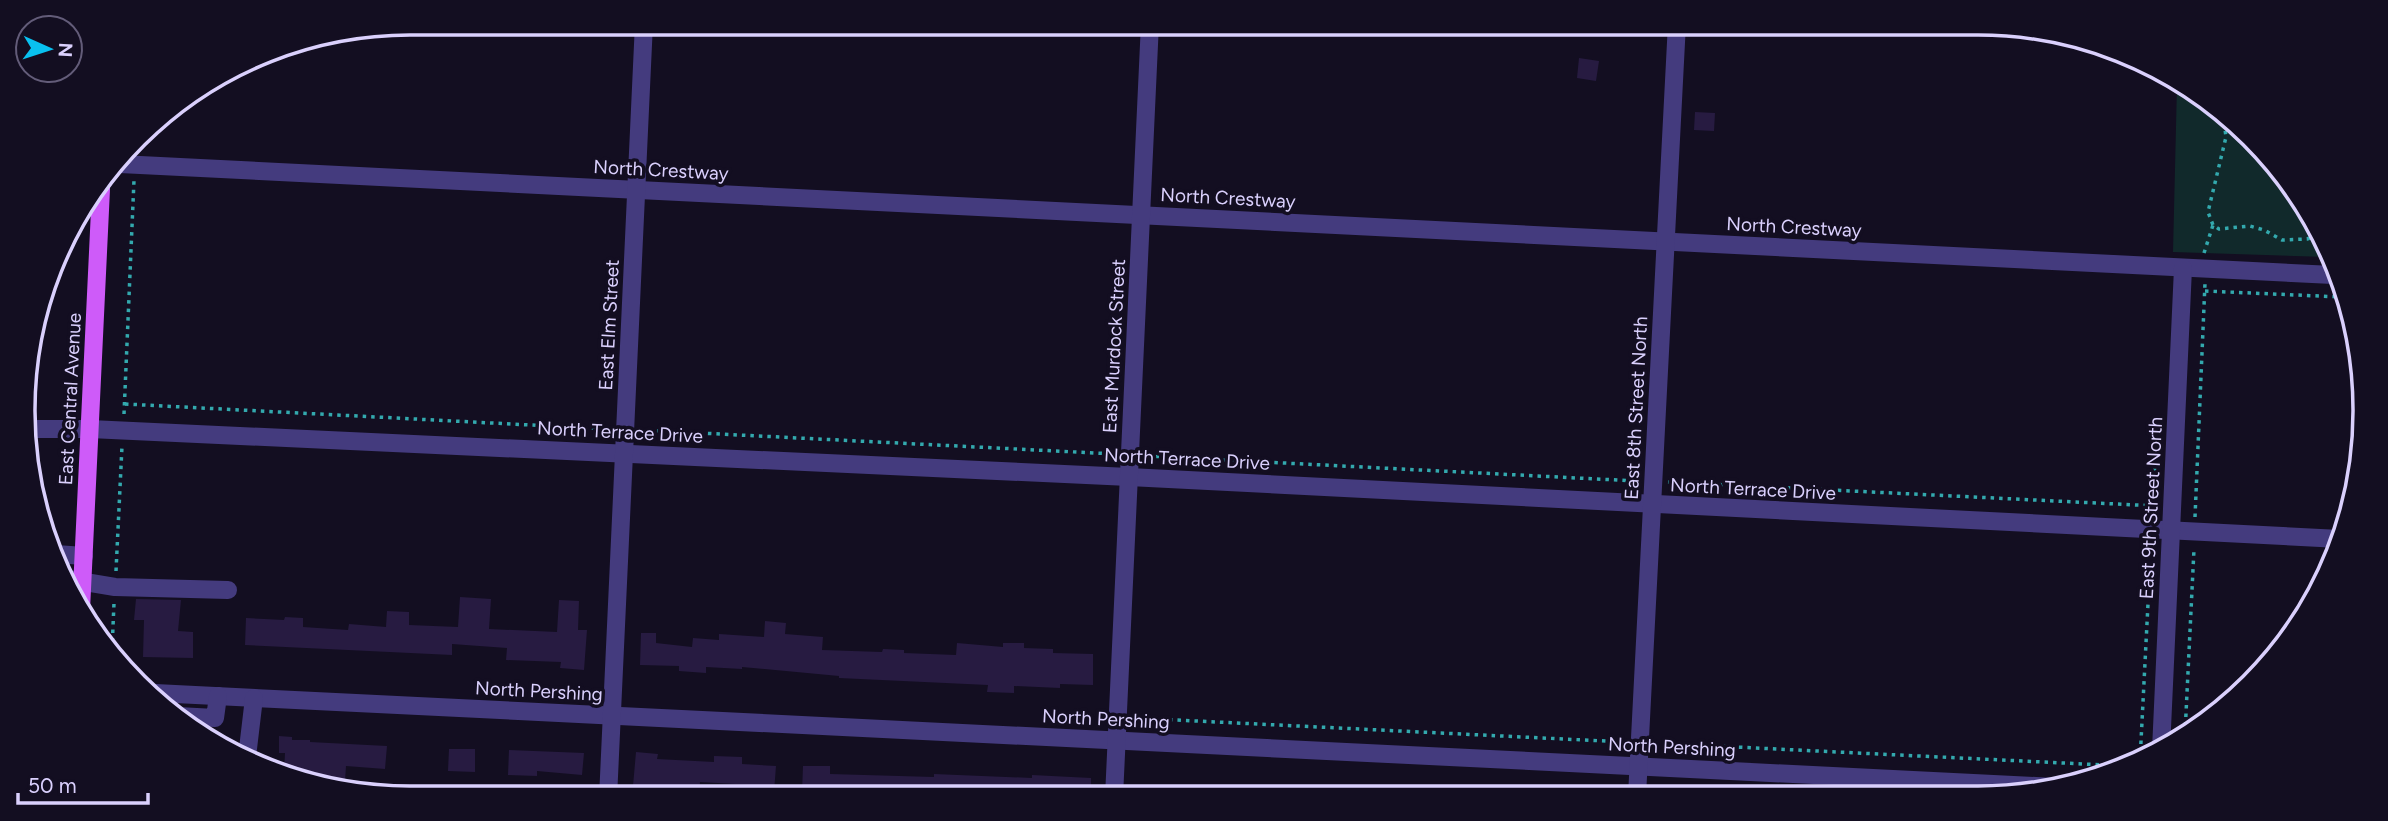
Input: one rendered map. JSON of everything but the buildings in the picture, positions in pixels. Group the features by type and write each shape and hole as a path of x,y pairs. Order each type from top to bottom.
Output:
{"main road":[{"name":"East Central Avenue","path":"75,579 84,556 101,199"}],"street":[{"name":"East Elm Street","path":"609,786 643,35"},
{"name":"East Murdock Street","path":"1115,786 1149,35"},
{"name":"East 8th Street North","path":"1637,786 1675,35"},
{"name":"North Crestway","path":"128,164 1141,214 2196,273 2327,275"},
{"name":"East 9th Street North","path":"2162,738 2172,507 2196,273"},
{"name":"North Terrace Drive","path":"36,429 123,430 1129,477 2330,539"},
{"path":"64,555 84,556"},
{"path":"76,580 115,587 228,590"},
{"path":"194,717 215,718 218,696"},
{"name":"North Pershing","path":"169,698 218,696 2007,785"},
{"path":"248,749 254,698"}],"path":[{"path":"2225,128 2226,137 2208,212 2213,225 2219,229 2250,226 2282,240 2311,238"},
{"path":"113,638 125,404 128,164"},
{"path":"2185,723 2205,291 2196,273 2213,225"},
{"path":"2205,291 2335,298"},
{"path":"125,404 2195,507"}],"green space":[{"path":"2177,92 2225,128 2260,163 2290,202 2320,257 2173,252"}]}
